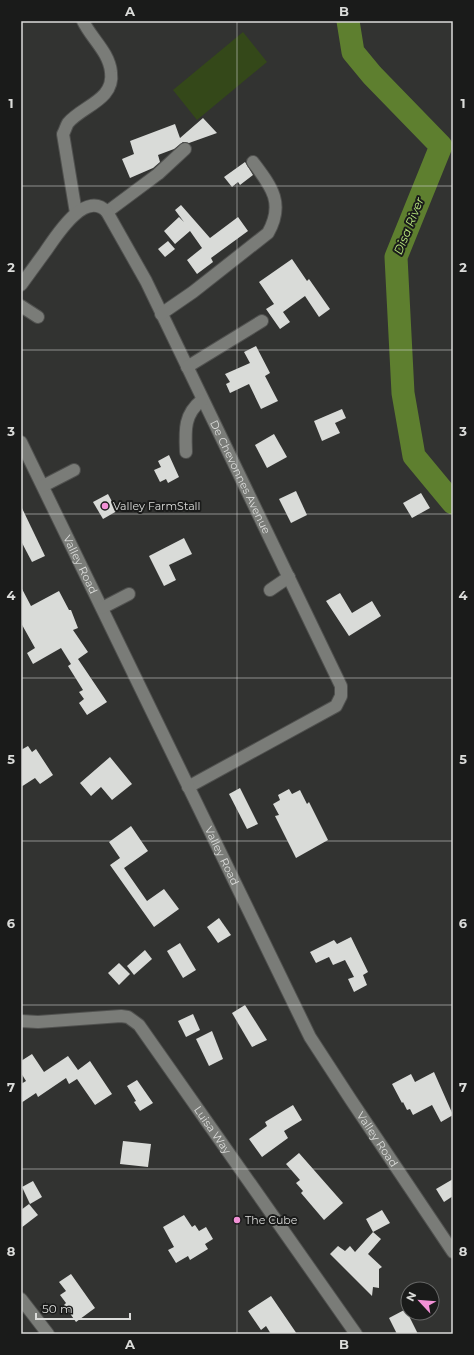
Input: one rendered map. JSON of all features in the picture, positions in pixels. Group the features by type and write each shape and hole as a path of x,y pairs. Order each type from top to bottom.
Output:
{"street":[{"path":"76,214 63,134 67,123 101,99 110,85 112,72 103,51 83,21"},
{"path":"21,285 57,234 76,214 93,207 101,207 107,212 158,174 186,149"},
{"path":"161,314 193,292 268,233 274,222 277,208 267,182 253,162"},
{"name":"De Chevonnes Avenue","path":"107,212 118,229 161,314 338,676 342,689 340,700 336,706 188,787"},
{"path":"21,306 38,317"},
{"path":"187,367 262,321"},
{"path":"186,452 185,428 187,417 202,400"},
{"name":"Valley Road","path":"21,442 310,1036 453,1252"},
{"path":"43,486 74,470"},
{"path":"270,590 289,577"},
{"path":"102,608 130,594"},
{"name":"Luisa Way","path":"21,1021 38,1022 121,1016 128,1018 139,1026 356,1334"},
{"path":"21,1299 48,1334"}],"green space":[{"path":"243,32 267,62 197,120 173,90"}],"building":[{"path":"203,118 217,133 189,143 183,142 174,149 158,155 160,162 153,168 130,178 122,159 134,154 130,141 175,124 180,138"},
{"path":"245,162 253,175 240,185 238,182 232,187 224,177"},
{"path":"181,205 210,238 238,217 248,231 211,258 213,262 197,274 187,260 202,248 190,231 175,244 164,231 179,217 184,222 175,210"},
{"path":"168,241 175,249 165,257 158,249"},
{"path":"292,259 307,281 309,279 330,309 319,317 305,296 283,312 290,322 280,329 266,309 274,304 259,282"},
{"path":"256,346 270,373 265,376 278,401 261,409 249,384 230,393 226,384 230,382 225,374 250,363 244,352"},
{"path":"342,409 346,418 335,423 340,433 322,441 314,421"},
{"path":"274,434 287,457 267,468 255,445"},
{"path":"169,455 179,477 168,483 166,479 160,482 154,470 161,467 158,461"},
{"path":"296,491 307,515 291,523 279,499"},
{"path":"421,493 430,508 412,518 403,503"},
{"name":"Valley FarmStall","path":"108,494 117,511 103,519 93,502"},
{"path":"21,506 45,556 32,562 21,541"},
{"path":"184,538 192,554 169,565 176,580 164,586 149,556"},
{"path":"21,587 31,606 59,591 69,610 71,610 78,628 73,630 88,652 78,659 107,702 87,715 79,703 84,699 79,692 83,690 68,666 71,664 61,648 33,664 27,653 35,648 21,623"},
{"path":"340,593 352,613 372,601 381,616 349,636 326,601"},
{"path":"28,746 32,752 36,749 53,775 40,784 35,778 21,787 21,750"},
{"path":"110,757 132,784 112,800 101,787 91,796 80,783"},
{"path":"240,788 258,824 247,829 229,794"},
{"path":"289,789 292,794 300,790 307,804 309,802 328,840 296,858 275,816 279,815 273,804 280,800 278,795"},
{"path":"131,826 148,851 124,868 147,901 164,889 179,909 154,927 110,865 120,858 109,842"},
{"path":"219,918 231,935 218,943 207,927"},
{"path":"351,937 368,972 363,975 367,985 354,992 348,979 354,977 345,960 333,965 329,957 316,963 310,952 334,940 337,944"},
{"path":"180,943 196,970 183,978 167,951"},
{"path":"145,950 152,959 134,975 127,966"},
{"path":"119,963 130,974 119,985 108,973"},
{"path":"245,1005 267,1040 252,1047 232,1013"},
{"path":"193,1014 200,1030 186,1037 178,1021"},
{"path":"212,1031 223,1059 209,1066 196,1039"},
{"path":"32,1054 44,1072 68,1056 78,1070 90,1061 112,1094 95,1105 77,1079 69,1084 66,1078 38,1097 36,1093 21,1103 21,1084 26,1081 21,1073 21,1061"},
{"path":"434,1072 453,1115 441,1122 432,1105 413,1115 410,1109 407,1110 403,1102 402,1103 392,1084 411,1074 415,1082"},
{"path":"137,1080 153,1103 140,1111 127,1086"},
{"path":"293,1105 302,1120 284,1131 288,1138 262,1157 249,1139 267,1126 265,1122"},
{"path":"123,1141 151,1144 148,1167 120,1164"},
{"path":"299,1153 343,1203 324,1220 301,1193 303,1191 296,1183 300,1180 286,1164"},
{"path":"453,1179 453,1196 444,1202 436,1189"},
{"path":"33,1181 42,1197 30,1204 22,1187"},
{"path":"29,1204 38,1215 21,1228 21,1210"},
{"path":"382,1210 390,1223 373,1232 366,1219"},
{"path":"184,1215 192,1227 195,1225 199,1231 206,1227 213,1239 205,1244 208,1249 190,1260 188,1256 176,1263 168,1250 174,1247 163,1227"},
{"path":"373,1232 381,1239 368,1254 382,1267 379,1269 379,1288 373,1287 372,1296 330,1254 338,1246 345,1251 350,1246 355,1252"},
{"path":"71,1274 95,1308 76,1322 64,1305 66,1303 60,1295 66,1291 59,1282"},
{"path":"271,1296 297,1334 271,1334 266,1326 261,1330 248,1311"},
{"path":"400,1312 400,1321 412,1321 418,1334 397,1334 389,1318"}],"waterway":[{"name":"Disa River","path":"348,21 353,52 372,75 441,146 396,257 403,393 414,456 453,503"}],"place":[{"name":"Valley FarmStall","path":"105,506"},
{"name":"The Cube","path":"237,1220"}]}
